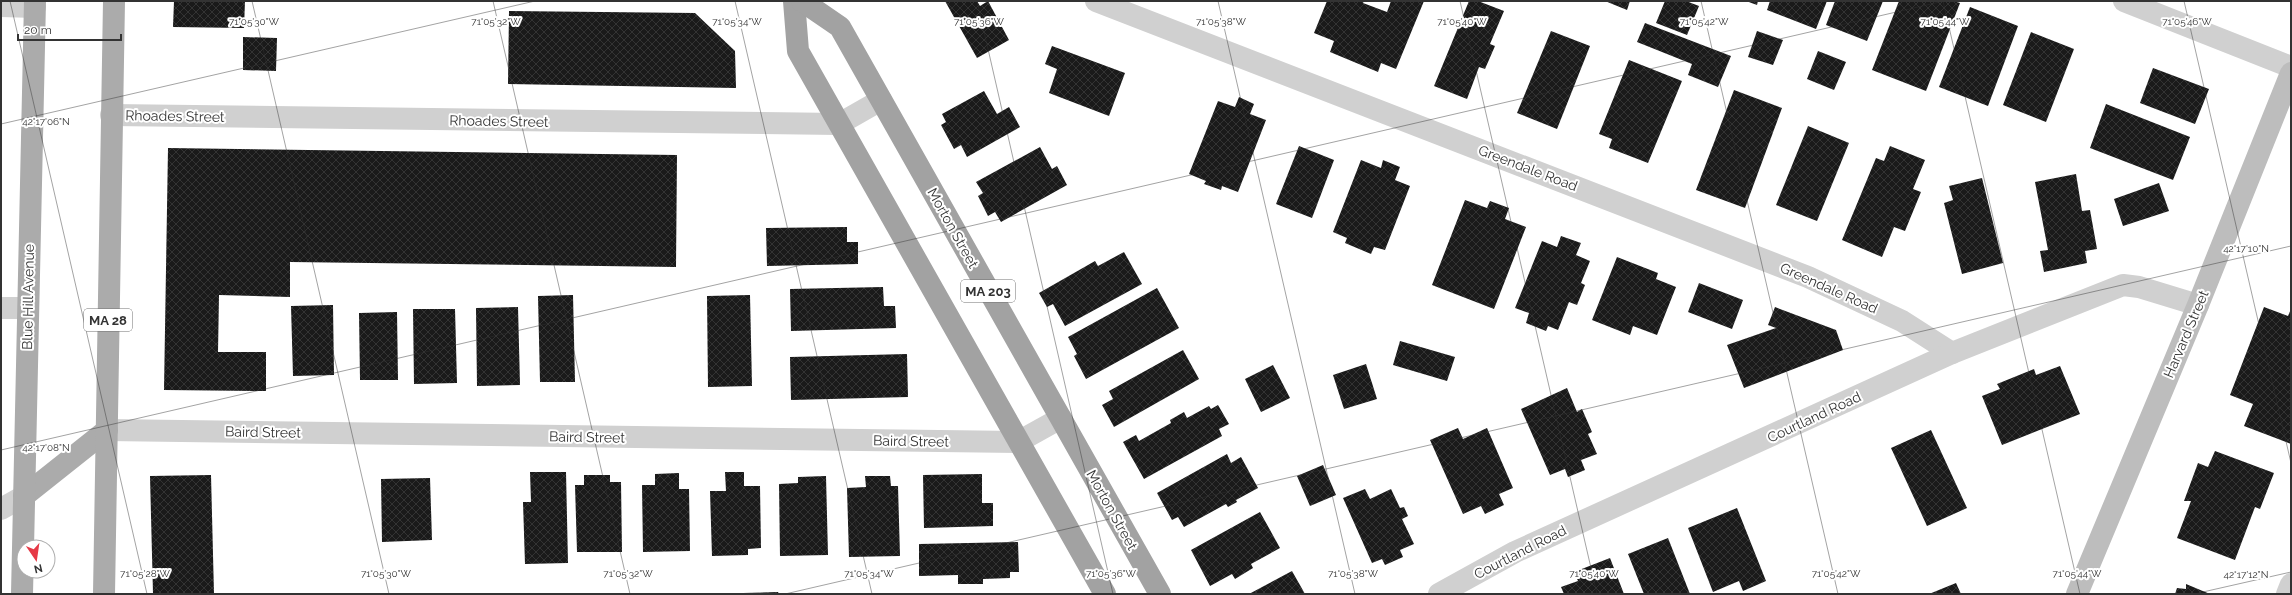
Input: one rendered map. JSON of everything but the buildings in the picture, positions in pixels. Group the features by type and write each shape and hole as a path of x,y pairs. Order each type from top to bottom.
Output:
{"highway":[{"name":"MA 203","path":"794,1 798,51 1105,594"},
{"name":"Morton Street","path":"802,1 840,27 1160,594"}],"main road":[{"name":"MA 28","path":"104,594 114,1"},
{"name":"Blue Hill Avenue","path":"22,594 35,4"},
{"name":"Harvard Street","path":"2077,594 2198,305 2291,73"},
{"path":"24,496 107,430"}],"street":[{"name":"Greendale Road","path":"1096,1 1808,277 1902,321 1952,352"},
{"path":"2124,1 2291,67"},
{"path":"1,6 35,4"},
{"path":"839,124 881,100"},
{"name":"Rhoades Street","path":"111,115 839,124"},
{"name":"Courtland Road","path":"1439,594 1515,552 1952,352 2122,285 2138,287 2198,305"},
{"path":"1,308 28,308"},
{"name":"Baird Street","path":"107,430 1018,442 1061,418"},
{"path":"1,509 24,496"},
{"path":"2287,594 2291,584"}]}
